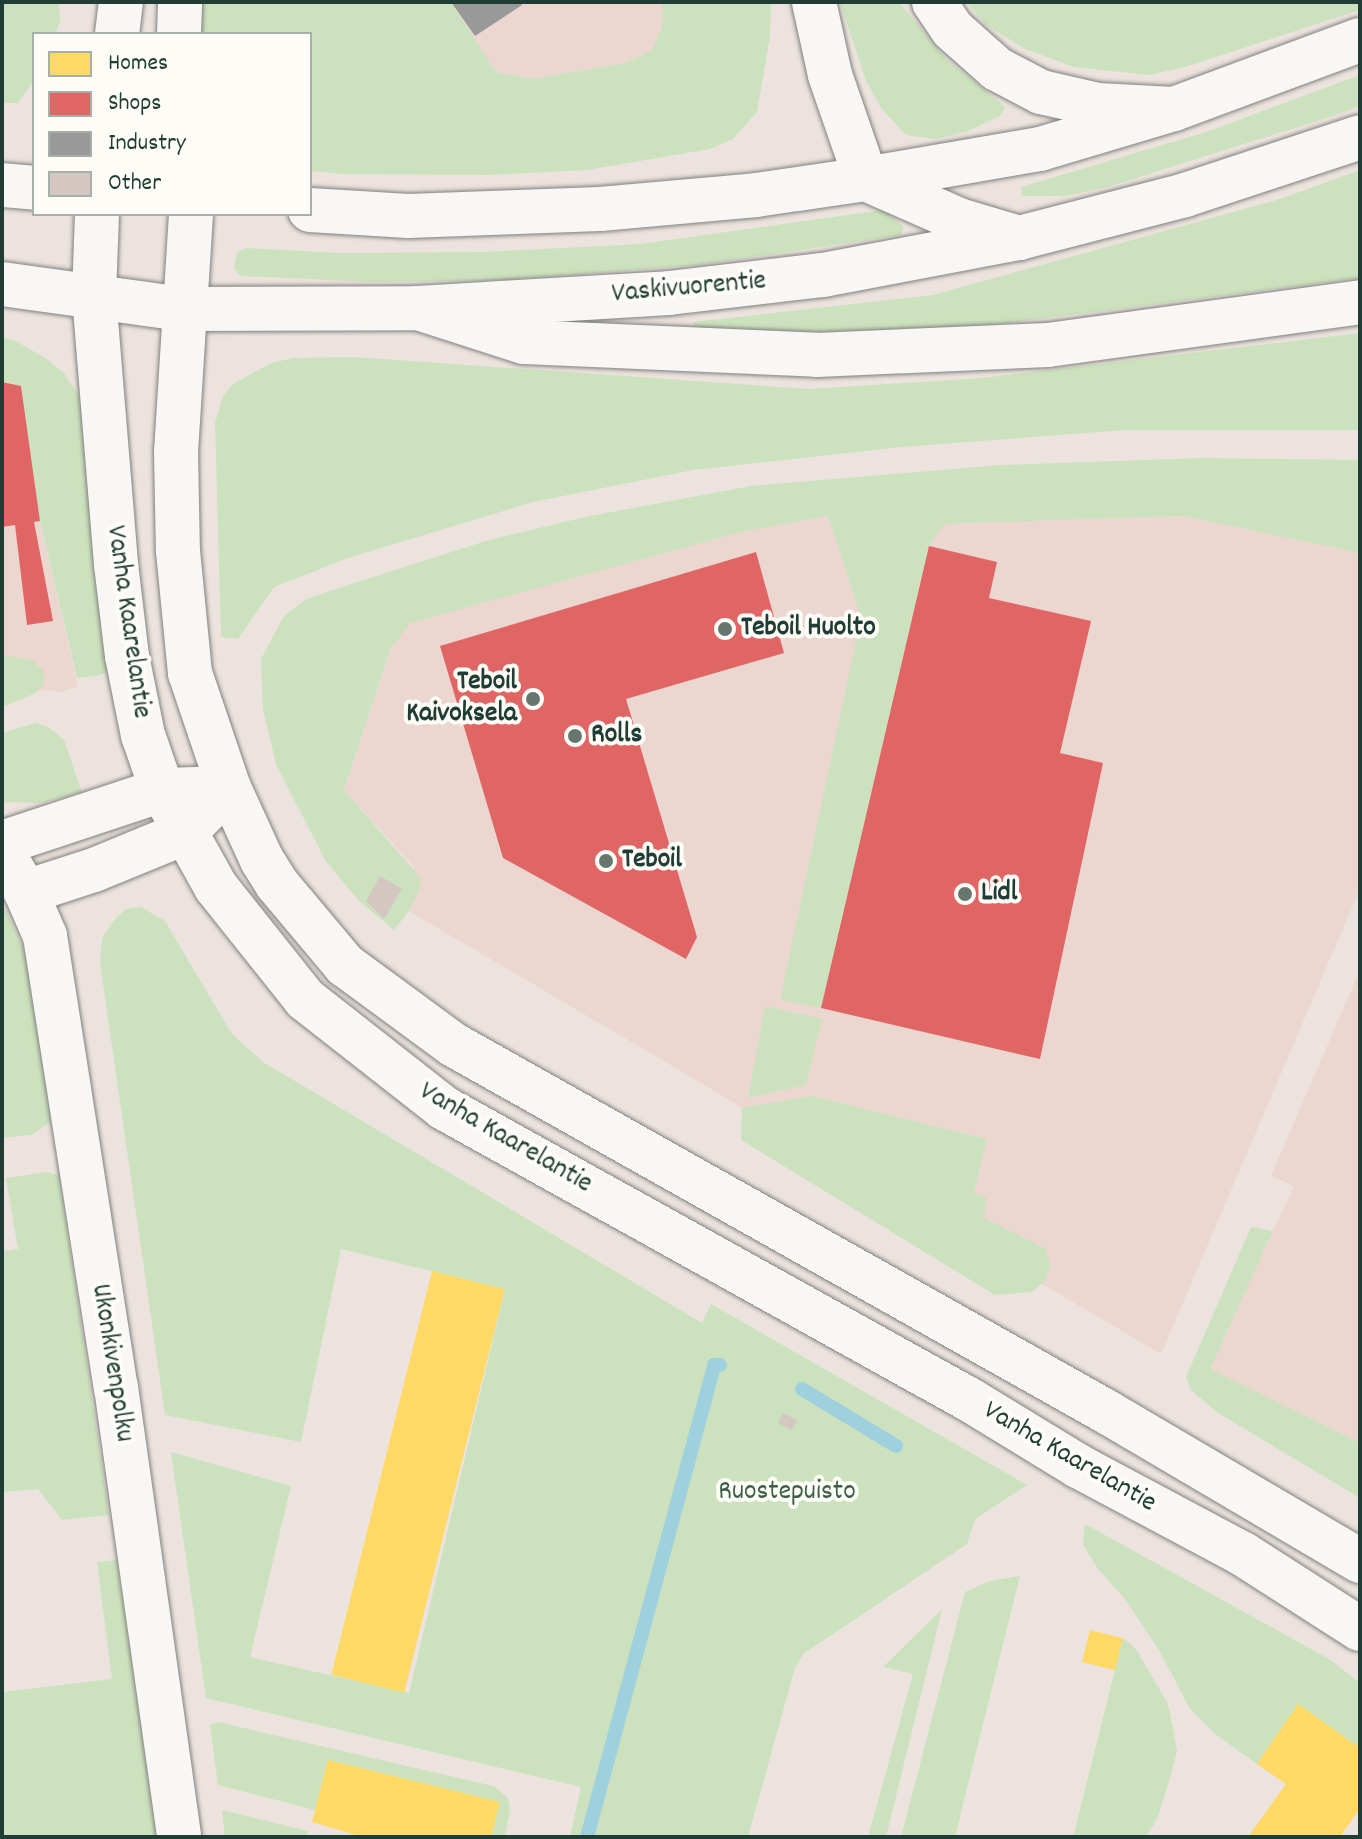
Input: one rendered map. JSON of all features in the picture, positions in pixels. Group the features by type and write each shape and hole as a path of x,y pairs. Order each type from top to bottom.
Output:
{"main road":[{"path":"117,32 121,2"},
{"path":"179,32 180,2"},
{"path":"814,2 830,75 866,179 959,220 1019,238"},
{"path":"934,2 952,29 997,69 1041,92 1098,105 1174,109"},
{"path":"312,210 408,216 600,209 756,195 866,179 1040,149 1174,109 1360,40"},
{"name":"Vaskivuorentie","path":"2,284 183,309 418,308 669,293 823,275 1019,238 1185,195 1360,137"},
{"path":"2,185 32,188"},
{"name":"Vanha Kaarelantie","path":"97,216 94,296 116,564 127,656 143,735 162,790 225,900 305,999 444,1108 970,1400 1078,1466 1243,1554 1360,1629"},
{"name":"Vanha Kaarelantie","path":"191,216 176,451 178,551 185,650 229,788 277,884 345,965 454,1045 1107,1412 1360,1561"},
{"path":"418,308 524,342 817,355 1048,345 1360,302"},
{"path":"2,843 162,790 229,788"},
{"path":"26,892 94,870 184,833 229,788"},
{"name":"Ukonkivenpolku","path":"2,852 26,892 45,936 116,1387 179,1837"}],"shaded area":[{"path":"451,2 662,2 662,26 652,50 626,63 533,79 496,72"},
{"path":"2,382 21,386 40,521 78,687 60,692 40,690 2,707"},
{"path":"828,516 944,524 1183,516 1360,553 1360,889 1161,1354 409,911 420,889 413,866 344,790 390,650 410,622 741,532"},
{"path":"1360,970 1360,1443 1209,1369 1294,1186 1271,1176"}],"green space":[{"path":"2,2 59,2 60,22 56,32 32,32 32,83 18,103 2,103"},
{"path":"204,2 451,2 496,72 533,79 626,63 652,50 662,26 662,2 771,2 770,37 757,112 733,139 710,149 587,170 488,175 312,171 312,32 200,32"},
{"path":"840,2 899,2 947,60 1002,104 1005,108 1000,116 968,131 936,139 906,135 881,108 866,81"},
{"path":"967,2 1360,2 1360,10 1185,67 1149,75 1074,67 1025,49 985,24"},
{"path":"1360,75 1360,106 1333,116 1111,186 1066,196 1022,196 1021,187 1206,132"},
{"path":"1360,170 1360,278 970,328 693,336 694,322 933,295 1280,199"},
{"path":"883,210 904,227 901,235 699,265 506,280 374,282 241,276 234,269 237,252 246,248 340,253 483,252 640,244"},
{"path":"1360,333 1360,430 1126,430 902,447 693,470 533,502 348,558 274,587 238,639 221,637 215,423 223,396 233,384 271,363 293,358 355,357 809,389 982,378"},
{"path":"2,338 16,341 45,358 64,373 81,399 89,446 94,574 110,672 77,678 40,521 21,386 2,382"},
{"path":"1203,458 1360,460 1360,553 1183,516 944,524 929,546 821,1008 780,1000 861,617 828,516 741,532 410,623 390,650 344,790 420,877 420,889 409,911 394,930 358,900 325,860 276,764 263,709 261,659 284,616 306,599 348,585 489,540 585,517 751,486 1001,465"},
{"path":"2,655 32,660 44,672 44,684 36,693 2,707"},
{"path":"36,723 48,727 64,740 82,792 41,803 2,802 2,733"},
{"path":"2,903 24,949 36,1001 52,1121 31,1135 2,1138"},
{"name":"Ruostepuisto","path":"141,907 165,921 232,1034 263,1062 702,1323 711,1304 1027,1485 975,1519 967,1544 803,1654 795,1668 748,1837 570,1837 581,1787 206,1698 171,1452 291,1486 250,1657 409,1693 505,1289 341,1249 301,1442 165,1415 100,963 102,938 115,919 126,909"},
{"path":"765,1006 822,1019 806,1085 748,1098"},
{"path":"812,1096 987,1139 974,1193 987,1198 984,1218 1046,1249 1051,1267 1045,1281 1032,1292 995,1295 741,1140 742,1108"},
{"path":"47,1172 59,1175 109,1515 62,1520 38,1489 2,1492 2,1252 18,1249 6,1178"},
{"path":"1251,1227 1273,1231 1210,1369 1360,1443 1360,1498 1218,1413 1191,1390 1186,1377"},
{"path":"1085,1524 1329,1659 1360,1683 1360,1748 1298,1705 1257,1764 1214,1733 1190,1709 1159,1650 1125,1599 1097,1568 1083,1544"},
{"path":"117,1560 157,1837 2,1837 2,1692 112,1679 97,1562"},
{"path":"1020,1576 955,1837 901,1837 965,1592 990,1581"},
{"path":"942,1609 886,1837 868,1837 913,1674 883,1667"},
{"path":"1123,1638 1136,1649 1168,1704 1177,1751 1157,1819 1146,1837 1073,1837"},
{"path":"218,1722 493,1786 508,1798 510,1809 505,1837 491,1837 499,1802 328,1760 315,1810 218,1785 210,1725"},
{"path":"222,1810 308,1831 306,1837 225,1837"}],"building: Homes":[{"path":"432,1271 505,1289 404,1693 331,1675"},
{"path":"1090,1630 1123,1638 1115,1670 1082,1662"},
{"path":"1298,1704 1360,1748 1360,1808 1340,1837 1248,1837 1286,1784 1257,1764"},
{"path":"328,1760 500,1802 491,1837 363,1837 312,1822"}],"building: Shops":[{"path":"2,382 21,386 40,521 34,522 53,621 27,625 15,525 2,527"},
{"path":"929,546 997,562 989,598 1091,621 1060,753 1103,763 1040,1059 821,1008"},
{"path":"756,552 784,653 626,699 697,937 686,959 503,858 440,646"}],"building: Industry":[{"path":"451,2 520,2 522,5 475,36"}],"building: Other":[{"path":"380,876 402,889 384,919 366,901"},
{"path":"783,1413 797,1420 792,1430 778,1423"}],"waterway":[{"path":"587,1837 714,1365 720,1365"},
{"path":"802,1389 896,1446"}],"place":[{"name":"Teboil Huolto","path":"725,629"},
{"name":"Teboil Kaivoksela","path":"533,699"},
{"name":"Rolls","path":"575,736"},
{"name":"Teboil","path":"606,861"},
{"name":"Lidl","path":"965,894"}]}
